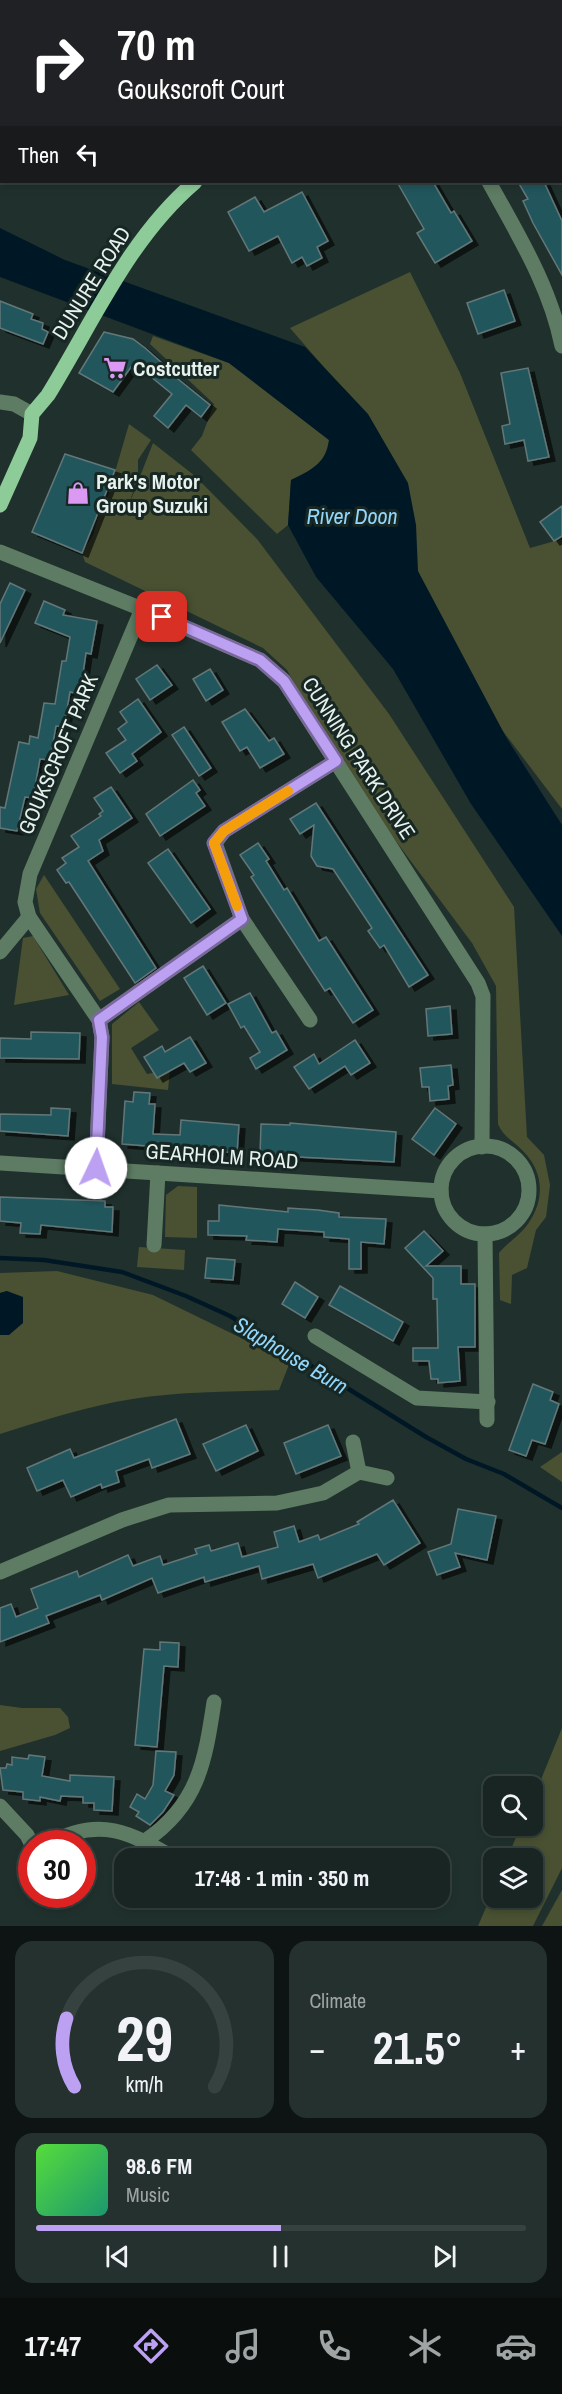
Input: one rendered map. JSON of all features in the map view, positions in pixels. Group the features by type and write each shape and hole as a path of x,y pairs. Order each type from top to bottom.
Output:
{"main road":[{"name":"DUNURE ROAD","path":"32,414 48,395 142,238 177,197 194,183"},
{"path":"0,506 30,438 32,414"}],"street":[{"path":"490,183 544,286 556,316 562,346"},
{"path":"0,402 14,404 32,414"},
{"name":"CUNNING PARK DRIVE","path":"0,552 142,609 260,660 284,681 478,983 483,996 482,1147"},
{"name":"GOUKSCROFT PARK","path":"29,917 26,902 30,874 142,609"},
{"path":"310,1020 242,919 214,843 224,831 336,761"},
{"path":"0,952 29,917 99,1020 102,1037 96,1168"},
{"path":"99,1020 242,919"},
{"path":"482,1147 495,1147 517,1160 524,1170 529,1188 526,1207 519,1218 504,1229 485,1234 474,1232 454,1221 443,1202 441,1191 442,1180 453,1160 461,1153 482,1147"},
{"name":"GEARHOLM ROAD","path":"0,1163 441,1191"},
{"path":"154,1245 158,1173"},
{"path":"485,1234 488,1420"},
{"path":"315,1336 417,1398 488,1401"},
{"path":"353,1442 359,1472"},
{"path":"0,1572 122,1520 169,1505 277,1503 323,1493 359,1472 387,1478"},
{"path":"144,1841 166,1826 197,1784 206,1755 214,1702"},
{"path":"0,1806 22,1830"},
{"path":"91,1830 104,1828 124,1831 156,1848"}],"green space":[{"path":"410,272 460,373 530,548 562,539 562,809 408,606 341,387 290,328"},
{"path":"153,336 229,363 329,440 321,461 291,480 288,525 277,534 191,450 202,436 214,404 150,344"},
{"path":"129,424 151,440 138,460 138,477 127,510 153,443 195,476 257,539 389,714 514,907 527,1137 544,1155 550,1185 546,1217 536,1230 527,1268 512,1275 511,1304 500,1300 499,1253 530,1221 539,1201 540,1190 536,1170 531,1160 506,1136 498,1124 496,986 472,943 336,761 287,670 263,648 85,562 82,553 93,535 101,507 108,496"},
{"path":"44,875 120,989 100,1001 40,913 36,889"},
{"path":"33,936 69,995 14,1005 23,938"},
{"path":"139,1002 159,1030 131,1048 147,1074 170,1070 168,1090 112,1084 112,1024"},
{"path":"178,1186 197,1187 197,1238 165,1237 166,1195"},
{"path":"139,1247 185,1250 184,1270 137,1267"},
{"path":"57,1271 153,1295 290,1362 279,1390 135,1398 71,1412 0,1434 0,1335 9,1335 7,1291 0,1293 0,1273"},
{"path":"562,1452 562,1482 540,1467"},
{"path":"0,1705 22,1708 60,1708 68,1717 70,1728 55,1735 0,1751"},
{"path":"562,1728 562,1868 543,1906 543,1848 511,1848 517,1836 543,1836 542,1776"},
{"path":"562,1890 562,1926 542,1926"},
{"path":"486,1908 542,1908 533,1926 478,1926"}],"water":[{"name":"River Doon","path":"0,228 65,260 305,347 368,414 408,483 416,525 418,571 506,737 562,825 562,936 471,804 393,669 316,577 288,525 291,480 321,461 329,440 229,363 0,277"},
{"path":"7,1291 23,1297 23,1323 9,1335 0,1335 0,1293"}],"building":[{"path":"398,183 434,183 451,213 454,211 472,241 435,263 417,233 424,229"},
{"path":"519,183 544,183 562,221 562,275 523,201 528,199"},
{"path":"302,192 328,241 317,247 322,258 307,266 302,257 292,263 278,236 249,251 228,212 255,197 264,212"},
{"path":"504,290 515,321 478,334 467,303"},
{"path":"0,301 33,314 31,319 43,323 42,329 48,332 43,344 0,328"},
{"path":"104,332 133,339 145,348 170,370 168,371 210,405 201,417 186,405 168,428 154,416 172,394 134,363 113,392 79,373"},
{"path":"528,368 549,457 528,461 524,440 505,444 502,426 510,424 501,373"},
{"name":"Park's Motor Group Suzuki","path":"65,454 115,470 82,553 32,532"},
{"path":"562,506 562,536 554,541 540,522"},
{"path":"10,583 25,590 0,643 0,604"},
{"path":"44,601 65,610 63,615 97,621 91,654 86,653 80,694 70,692 64,727 56,726 50,760 40,759 33,798 25,797 17,831 0,828 0,807 5,808 19,742 29,744 30,736 38,738 44,703 55,704 62,661 66,661 70,637 35,623"},
{"path":"157,665 172,685 150,700 136,679"},
{"path":"210,669 223,690 206,701 193,679"},
{"path":"138,699 161,732 132,754 137,761 120,773 106,753 126,740 118,729 127,722 120,712"},
{"path":"245,709 269,741 274,738 284,754 260,768 247,747 240,751 222,722"},
{"path":"184,727 211,768 199,776 172,735"},
{"path":"193,780 200,790 196,793 205,806 160,836 146,814"},
{"path":"111,787 132,818 99,840 103,851 88,861 156,968 135,983 69,882 66,883 57,870 66,863 62,858 79,847 71,836 101,816 99,814 103,811 94,798"},
{"path":"316,803 428,975 409,987 384,945 380,948 368,931 372,928 333,869 317,866 311,856 314,825 300,834 290,819"},
{"path":"258,843 269,859 266,861 284,890 287,888 319,941 326,937 373,1010 353,1023 330,988 325,991 251,877 254,875 240,855"},
{"path":"168,849 210,909 191,923 148,863"},
{"path":"203,966 226,1003 207,1015 184,978"},
{"path":"250,993 272,1033 276,1031 287,1050 256,1069 250,1058 260,1052 244,1026 241,1028 228,1004"},
{"path":"450,1006 452,1034 428,1036 426,1009"},
{"path":"31,1032 80,1033 79,1059 0,1058 0,1038 31,1039"},
{"path":"190,1037 206,1063 190,1072 184,1063 157,1078 144,1057 162,1046 165,1052"},
{"path":"355,1040 370,1063 351,1075 345,1066 309,1089 294,1067 314,1054 319,1064"},
{"path":"451,1065 453,1085 448,1086 449,1099 430,1101 429,1087 422,1087 420,1068"},
{"path":"134,1092 150,1093 149,1104 155,1104 153,1134 180,1135 181,1120 239,1125 237,1153 122,1144 125,1101 133,1102"},
{"path":"51,1108 70,1109 68,1136 0,1131 0,1114 51,1115"},
{"path":"435,1108 456,1124 434,1155 412,1139"},
{"path":"290,1123 396,1132 394,1162 260,1155 261,1124 290,1125"},
{"path":"0,1197 105,1201 105,1207 113,1207 112,1232 41,1225 40,1234 20,1233 21,1223 0,1221"},
{"path":"219,1205 288,1212 288,1208 318,1210 339,1213 339,1217 386,1219 384,1244 361,1242 361,1269 349,1269 349,1239 324,1237 324,1232 278,1229 277,1242 246,1240 247,1236 208,1235 208,1221 219,1221"},
{"path":"424,1231 443,1251 426,1266 461,1266 461,1284 475,1284 475,1347 458,1347 460,1381 438,1383 438,1379 431,1379 429,1361 413,1361 413,1348 438,1348 437,1299 433,1299 433,1278 405,1248"},
{"path":"207,1258 235,1260 233,1280 205,1278"},
{"path":"295,1282 318,1297 305,1318 282,1304"},
{"path":"340,1286 403,1322 393,1341 329,1305"},
{"path":"533,1384 553,1392 550,1400 559,1404 545,1444 532,1440 526,1456 509,1450"},
{"path":"176,1419 190,1454 152,1468 149,1459 116,1471 119,1482 102,1488 101,1484 71,1497 63,1480 37,1491 27,1468 70,1449 74,1458"},
{"path":"246,1425 258,1451 216,1471 203,1444"},
{"path":"328,1425 341,1456 296,1474 284,1443"},
{"path":"393,1500 420,1543 384,1565 377,1554 318,1578 313,1564 262,1579 259,1566 205,1582 204,1577 158,1593 152,1578 102,1600 100,1595 46,1616 49,1623 0,1642 0,1608 11,1604 16,1617 38,1608 31,1589 77,1571 79,1577 128,1555 133,1566 160,1556 163,1565 197,1554 195,1549 209,1545 211,1551 238,1543 242,1557 278,1547 274,1532 294,1526 299,1542 318,1535 320,1540 359,1524 357,1522"},
{"path":"458,1509 496,1516 487,1560 455,1553 460,1567 437,1575 428,1552 451,1544"},
{"path":"160,1642 179,1643 178,1667 164,1666 157,1747 135,1745 144,1649 160,1650"},
{"path":"156,1751 176,1752 174,1775 165,1791 174,1795 163,1812 150,1825 136,1816 139,1812 130,1807 137,1794 145,1799 153,1785"},
{"path":"29,1755 45,1757 42,1776 70,1781 70,1775 114,1777 112,1811 94,1810 94,1803 83,1803 83,1797 61,1796 60,1801 40,1797 40,1801 23,1799 23,1792 3,1790 0,1768 6,1768 7,1764 12,1765 12,1757 28,1759"}],"waterway":[{"name":"Slaphouse Burn","path":"0,1258 44,1260 122,1272 186,1296 230,1316 426,1437 466,1459 504,1474 562,1508"}],"slow traffic":[{"path":"237,906 214,843 224,831 288,791"}],"place":[{"name":"Costcutter","path":"115,368"},
{"name":"Park's Motor Group Suzuki","path":"78,493"}],"route":[{"path":"96,1168 102,1037 99,1020 242,919 214,843 224,831 336,761 284,681 260,660 162,617"}]}
